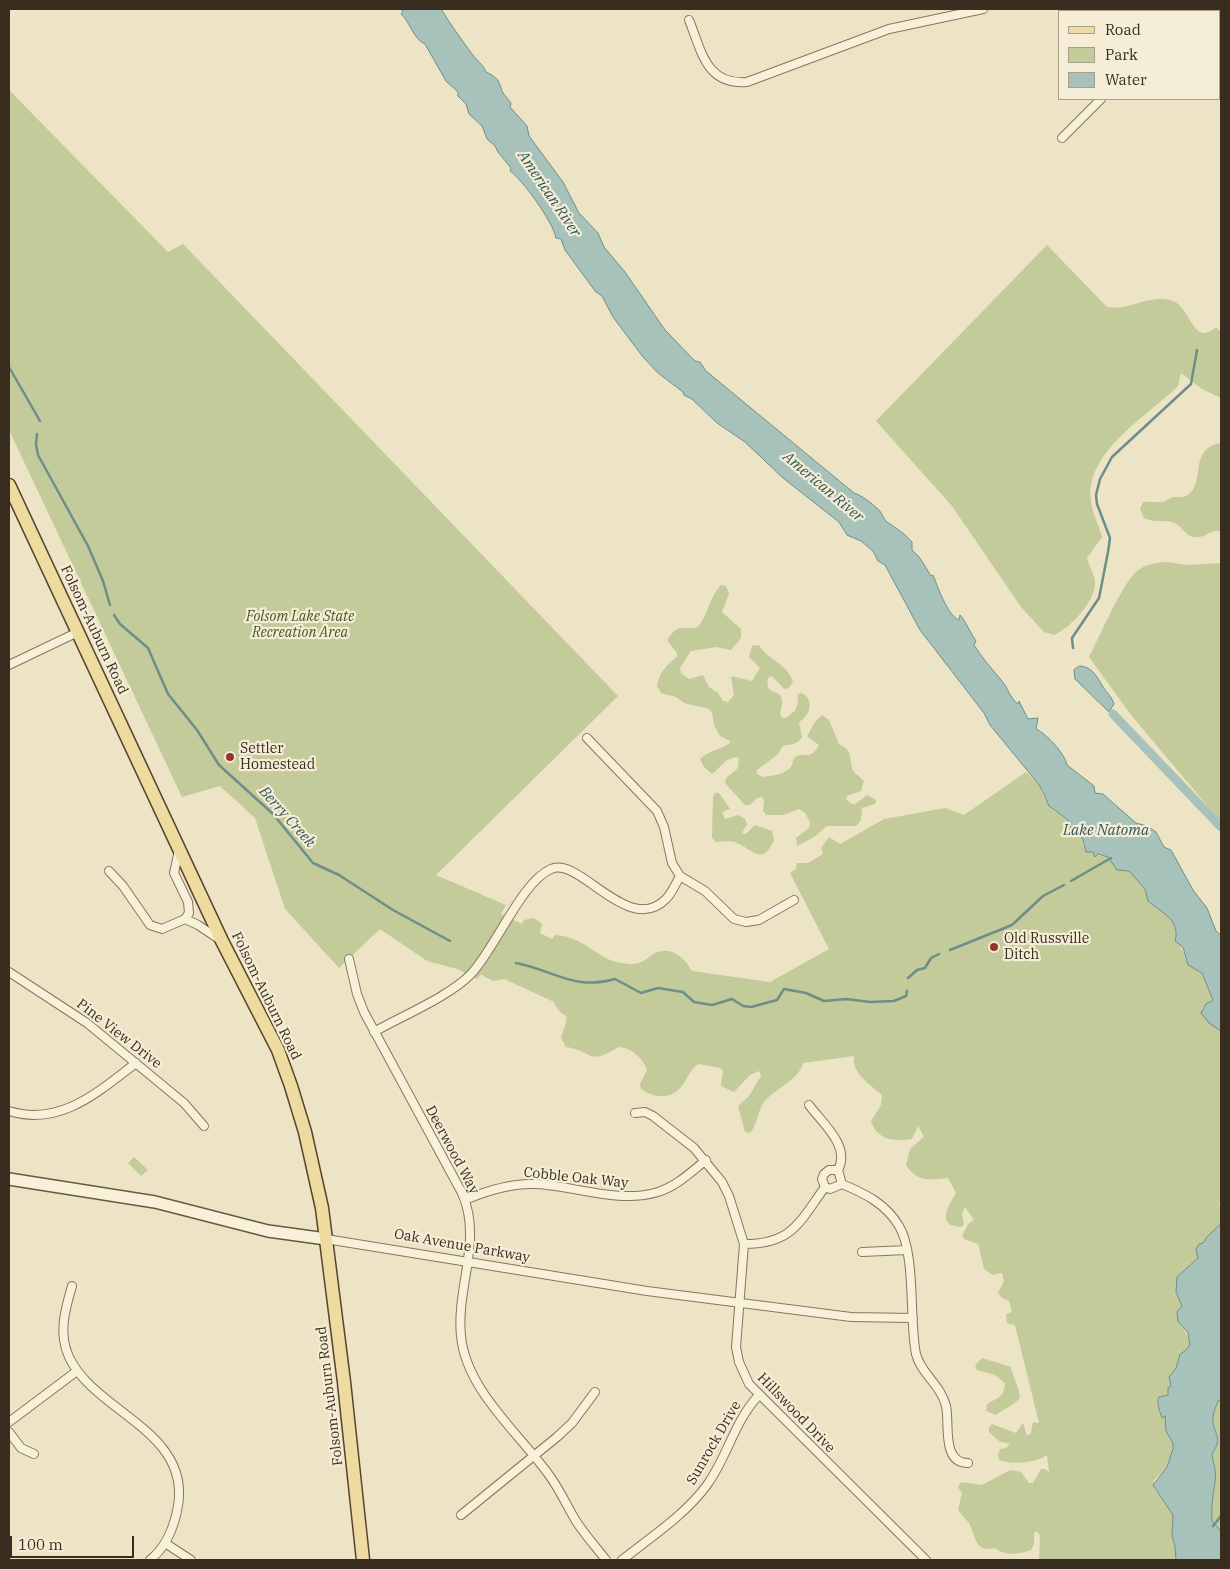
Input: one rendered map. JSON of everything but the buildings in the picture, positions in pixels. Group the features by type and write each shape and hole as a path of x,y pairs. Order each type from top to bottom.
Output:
{"main road":[{"name":"Folsom-Auburn Road","path":"9,485 222,941 278,1050 291,1086 314,1173 326,1239 363,1560"},
{"name":"Oak Avenue Parkway","path":"9,1179 155,1202 268,1231 326,1239"}],"street":[{"path":"689,20 711,70 719,78 737,83 747,82 889,28 983,9"},
{"path":"1062,138 1100,100"},
{"path":"9,665 78,632"},
{"path":"587,738 657,811 664,826 672,864 680,876 705,892 734,918 746,922 759,920 794,900"},
{"path":"179,850 174,873 189,909 185,919"},
{"path":"374,1032 451,989 470,975 484,957 526,892 551,869 560,868 567,870 627,906 643,909 666,899 680,876"},
{"path":"109,871 123,886 154,928 162,929 185,919 198,924 222,941"},
{"name":"Deerwood Way","path":"348,959 357,994 374,1032 465,1200 471,1226 460,1324 462,1347 468,1365 478,1386 534,1456 559,1490 577,1522 606,1560"},
{"name":"Pine View Drive","path":"9,972 87,1023 190,1108 204,1126"},
{"path":"9,1111 40,1115 73,1108 91,1098 136,1063"},
{"path":"808,1105 841,1147 842,1159 838,1170 842,1184"},
{"name":"Hillswood Drive","path":"635,1113 645,1112 653,1116 688,1142 706,1160 722,1182 729,1196 744,1244 738,1302 737,1355 744,1377 758,1396 926,1560"},
{"name":"Cobble Oak Way","path":"465,1200 486,1191 520,1184 548,1185 622,1196 648,1194 672,1186 706,1160"},
{"path":"744,1244 760,1244 784,1238 800,1222 824,1187 822,1179 824,1174 838,1170"},
{"path":"824,1187 830,1189 842,1184 875,1199 899,1226 907,1250 918,1359 945,1401 950,1450 956,1459 968,1463"},
{"name":"Oak Avenue Parkway","path":"326,1239 638,1290 851,1316 913,1318"},
{"path":"862,1252 907,1250"},
{"path":"72,1286 63,1319 63,1335 67,1350 78,1371 88,1383 153,1436 171,1461 178,1484 178,1507 174,1524 165,1543 150,1560"},
{"path":"9,1422 78,1371"},
{"path":"461,1515 572,1423 595,1392"},
{"name":"Sunrock Drive","path":"622,1560 698,1496 716,1471 741,1417 758,1396"},
{"path":"9,1432 21,1448 34,1454"},
{"path":"165,1543 191,1560"}],"green space":[{"name":"Folsom Lake State Recreation Area","path":"9,90 168,252 183,244 618,696 436,875 506,905 501,914 522,924 524,920 534,918 542,924 540,933 552,939 555,935 574,939 613,961 636,964 656,953 669,951 682,958 692,971 770,982 829,949 790,873 796,869 797,863 808,863 823,854 821,848 829,837 840,844 884,819 945,808 964,815 1026,772 1040,786 1043,796 1053,810 1068,820 1071,828 1083,839 1083,845 1096,855 1108,857 1122,870 1129,871 1145,889 1148,901 1171,917 1186,960 1202,973 1213,1001 1202,1008 1216,1028 1221,1031 1221,1202 1219,1203 1221,1224 1205,1240 1198,1258 1177,1278 1176,1292 1182,1306 1177,1312 1180,1324 1190,1340 1190,1344 1186,1351 1180,1354 1176,1368 1169,1377 1171,1386 1168,1395 1159,1397 1157,1404 1165,1416 1166,1429 1173,1443 1173,1449 1167,1467 1154,1480 1154,1488 1173,1515 1172,1536 1176,1560 1039,1560 1040,1536 1037,1531 1034,1533 1034,1544 1031,1550 1022,1553 1004,1553 995,1548 983,1548 977,1543 969,1523 958,1510 962,1493 958,1487 961,1482 982,1485 1010,1470 1021,1472 1029,1483 1033,1483 1041,1469 1049,1472 1047,1455 1037,1460 1023,1462 1004,1462 999,1460 1000,1449 1006,1448 1010,1444 999,1441 989,1432 989,1427 992,1424 1016,1433 1023,1423 1027,1436 1031,1433 1033,1422 1039,1423 1015,1325 1007,1323 1006,1314 1012,1312 1009,1301 1002,1298 998,1293 1004,1281 1002,1273 993,1275 984,1269 978,1244 964,1239 962,1236 968,1224 974,1220 965,1207 962,1213 964,1225 961,1227 953,1226 946,1219 946,1214 956,1193 948,1178 924,1179 910,1171 906,1165 910,1149 924,1137 918,1126 912,1139 893,1140 877,1132 871,1121 881,1105 882,1095 859,1073 854,1062 854,1056 803,1063 801,1069 792,1079 765,1101 753,1129 750,1133 745,1132 738,1106 749,1096 761,1076 759,1071 750,1075 734,1092 721,1086 723,1071 720,1068 698,1064 677,1091 667,1096 656,1096 641,1089 640,1084 647,1070 640,1058 633,1052 619,1047 596,1057 566,1047 561,1038 567,1018 561,1013 554,1002 504,979 493,981 482,974 477,979 457,969 427,961 380,929 339,968 285,909 255,818 220,786 182,797 9,430"},
{"path":"1047,245 1107,307 1124,307 1150,300 1167,299 1181,306 1197,330 1202,333 1216,327 1221,332 1221,398 1202,389 1181,373 1178,386 1121,436 1097,467 1091,483 1091,501 1102,537 1087,558 1094,578 1094,591 1086,607 1074,621 1054,635 1044,632 1021,607 952,506 876,421"},
{"path":"1221,443 1221,531 1194,537 1172,522 1144,518 1140,509 1143,502 1163,502 1173,497 1188,495 1196,483 1204,452 1211,446"},
{"path":"1166,562 1189,565 1221,563 1221,822 1131,715 1089,657 1117,600 1130,579 1143,567 1154,563"},
{"path":"721,585 726,586 729,593 722,612 741,629 741,638 731,650 716,647 691,651 680,668 681,673 689,679 703,675 709,687 718,693 723,701 728,702 734,695 731,676 752,681 760,668 749,657 752,646 759,645 767,655 786,670 793,682 789,688 784,689 772,676 768,678 767,685 769,689 782,698 780,714 782,718 786,718 795,710 798,694 802,693 806,696 809,700 810,708 806,716 799,722 802,737 800,740 794,744 783,746 777,755 757,770 757,774 763,777 781,773 790,768 793,760 798,755 810,755 813,753 819,745 807,736 815,722 822,715 829,720 839,744 849,752 853,771 864,781 861,791 847,796 846,799 852,804 855,804 867,795 876,800 875,804 862,808 861,820 856,826 827,826 814,837 797,846 796,838 809,828 810,823 806,814 799,809 784,815 766,815 763,811 764,800 762,797 757,798 750,805 745,805 725,783 726,778 738,768 739,758 731,758 712,774 704,767 700,759 730,743 730,741 720,736 714,725 712,713 709,709 684,703 676,697 661,693 657,686 664,669 677,657 677,653 667,640 671,634 679,629 698,627"},
{"path":"715,793 719,793 730,809 722,812 725,819 738,815 745,819 747,824 742,833 746,834 755,825 772,831 774,840 766,853 758,854 735,842 716,842 712,838 713,796"},
{"path":"134,1157 148,1170 141,1176 128,1163"},
{"path":"982,1358 1011,1367 1020,1398 996,1415 986,1411 987,1404 1002,1395 1005,1383 995,1375 977,1370 975,1365"},
{"path":"1221,1400 1221,1531 1212,1521 1212,1502 1216,1475 1212,1454 1218,1444 1213,1419 1214,1411 1218,1401"}],"water":[{"name":"Lake Natoma","path":"400,9 441,9 486,72 498,81 503,93 511,103 510,107 527,126 529,136 563,182 579,213 598,233 604,247 625,272 665,330 695,361 700,362 706,371 854,493 873,504 887,522 912,542 912,550 920,558 931,576 933,575 943,600 951,613 959,620 960,615 964,620 976,641 974,645 980,654 1004,684 1013,699 1018,704 1019,701 1028,719 1038,718 1036,729 1055,745 1063,755 1067,765 1094,786 1095,793 1103,794 1136,823 1147,826 1156,832 1164,847 1171,850 1193,890 1207,908 1216,931 1221,935 1221,1031 1209,1023 1201,1013 1206,1004 1213,1000 1202,973 1188,965 1183,947 1175,941 1175,927 1169,917 1148,901 1145,889 1129,871 1117,870 1108,857 1098,854 1095,857 1093,852 1086,852 1083,839 1071,828 1068,820 1049,806 1040,786 990,725 984,713 920,630 885,565 878,561 873,551 861,541 847,535 839,522 783,478 745,442 717,423 692,399 684,395 683,392 658,373 643,357 613,317 602,296 595,291 565,250 561,239 556,238 537,202 510,171 511,168 495,146 487,139 482,126 469,114 466,104 458,96 458,92 446,81 425,44 415,35 401,14 403,11"},
{"path":"1080,666 1088,668 1094,673 1111,697 1114,704 1110,710 1112,715 1075,679 1074,670"},
{"path":"1221,1224 1221,1400 1218,1401 1213,1419 1218,1441 1212,1454 1216,1475 1212,1502 1212,1521 1221,1531 1221,1560 1176,1560 1172,1536 1173,1515 1153,1485 1167,1467 1173,1449 1173,1443 1166,1431 1165,1416 1162,1418 1158,1400 1159,1397 1168,1395 1168,1388 1171,1386 1169,1377 1176,1368 1180,1354 1190,1345 1188,1333 1178,1321 1177,1312 1182,1306 1176,1292 1177,1277 1198,1258 1196,1249 1199,1244 1203,1243"}],"waterway":[{"path":"1073,648 1072,638 1099,598 1108,552 1110,538 1097,504 1096,495 1100,479 1112,457 1191,384 1197,350"},
{"path":"9,367 40,421"},
{"name":"Berry Creek","path":"37,434 38,455 88,546 103,581 110,605"},
{"name":"Berry Creek","path":"114,615 120,624 148,648 168,694 197,730 219,765 273,814 313,863 339,875 393,910 450,941"},
{"path":"1113,714 1221,827"},
{"path":"1071,881 1111,858"},
{"path":"950,950 1012,925 1043,896 1064,885"},
{"path":"908,978 917,970 925,968 931,958 939,954"},
{"path":"516,963 564,978 588,983 615,979 641,993 658,988 683,992 694,1002 712,1005 732,999 743,1006 751,1007 777,1000 784,989 806,993 824,1001 846,999 870,1002 894,1001 906,996 907,991"},
{"path":"1213,1526 1221,1516"}],"place":[{"name":"Settler Homestead","path":"230,757"},
{"name":"Old Russville Ditch","path":"994,947"}],"water label":[{"name":"American River","path":"549,194"},
{"name":"American River","path":"823,487"}]}
